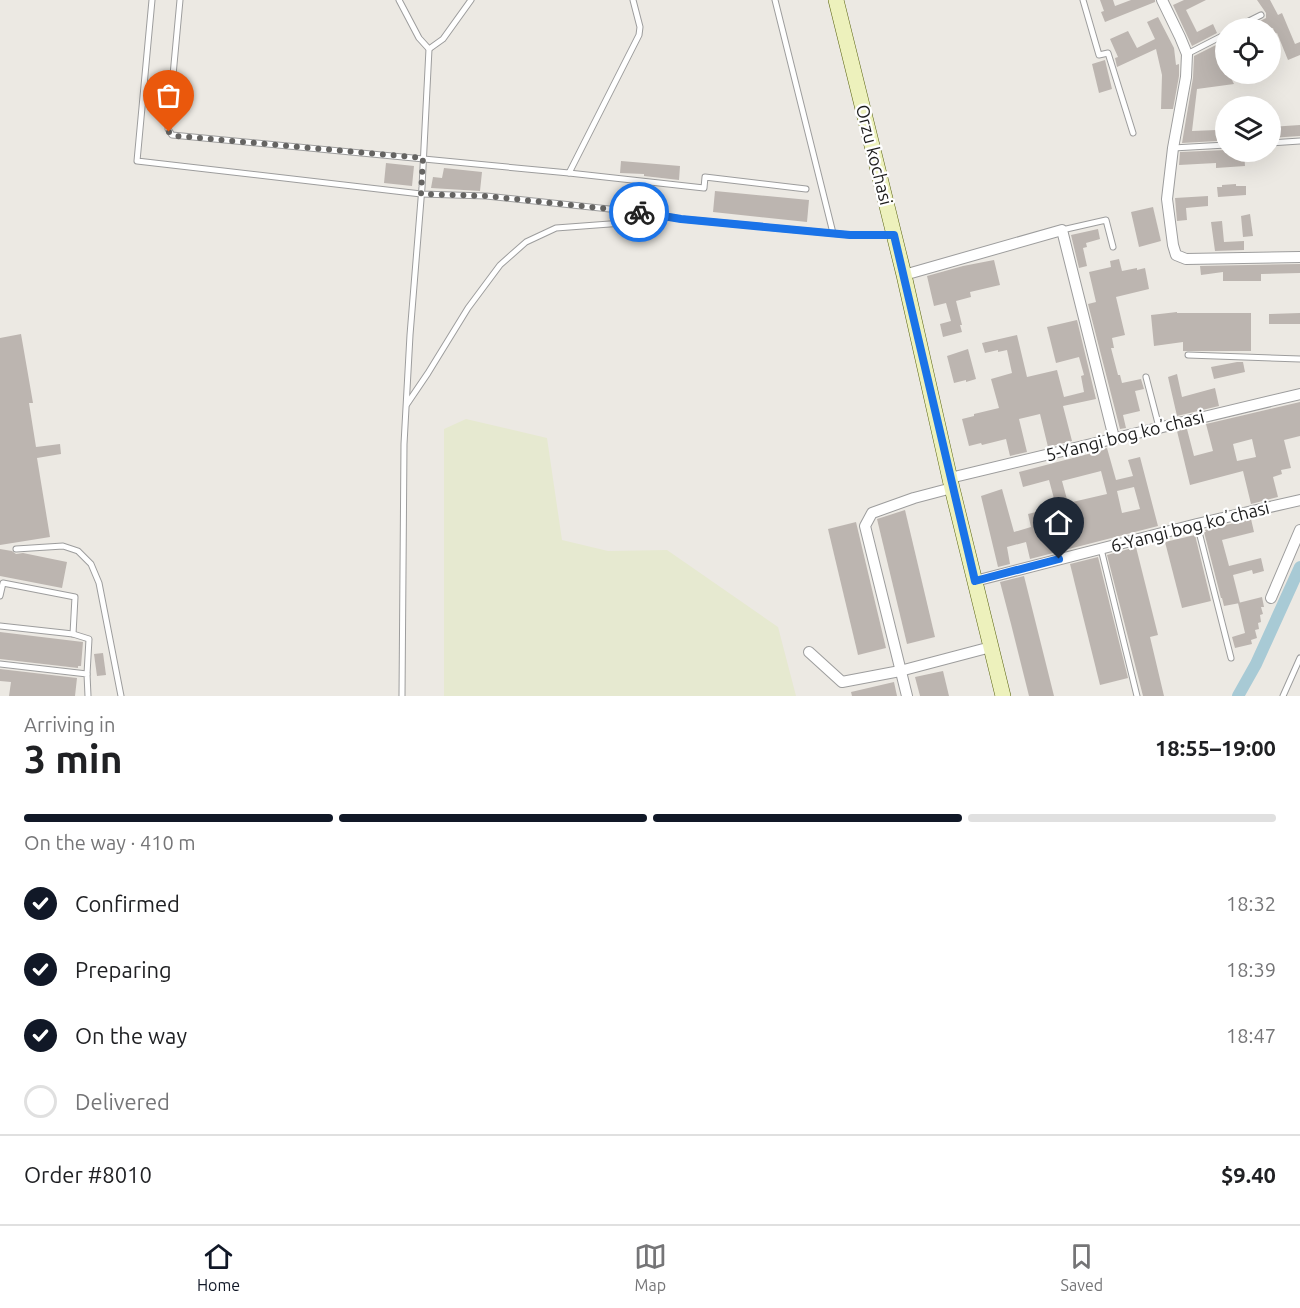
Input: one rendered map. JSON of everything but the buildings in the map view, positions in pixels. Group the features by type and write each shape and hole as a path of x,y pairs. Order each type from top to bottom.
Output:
{"main road":[{"name":"Orzu kochasi","path":"836,0 904,275 951,483 1003,696"}],"street":[{"path":"1162,0 1187,54 1186,77 1173,148 1167,199 1176,255 1186,259 1300,257"},
{"path":"904,275 1062,230 1114,438"},
{"name":"5-Yangi bog koʼchasi","path":"906,696 866,526 872,513 951,483 1114,438 1300,394"},
{"name":"6-Yangi bog koʼchasi","path":"975,581 1300,500"},
{"path":"1271,598 1300,530"},
{"path":"809,651 842,682 991,647"}],"lane":[{"path":"152,0 137,161 421,194 486,196 681,219 850,235 894,235"},
{"path":"180,0 168,124 172,135 423,158 704,188 705,177 806,189"},
{"path":"399,0 419,38 429,50 404,444 402,696"},
{"path":"429,50 442,39 471,0"},
{"path":"569,173 639,35 640,27 633,0"},
{"path":"775,0 833,233"},
{"path":"1083,0 1099,55 1108,53 1132,133"},
{"path":"1255,18 1261,15"},
{"path":"1187,54 1215,40"},
{"path":"1281,142 1300,141"},
{"path":"1173,148 1215,146"},
{"path":"406,405 468,308 500,265 526,242 556,228 623,223 659,215"},
{"path":"1062,230 1106,220 1113,247"},
{"path":"1188,355 1300,358"},
{"path":"1146,377 1159,427"},
{"path":"1197,524 1231,658"},
{"path":"16,549 63,546 78,551 91,564 99,583 121,696"},
{"path":"1101,549 1137,696"},
{"path":"0,596 3,583 75,597 73,634"},
{"path":"0,626 73,634 89,639 88,696"},
{"path":"1282,696 1300,658"},
{"path":"0,664 87,674"}],"green space":[{"path":"466,419 547,438 562,540 608,551 667,550 778,627 796,696 444,696 444,429"}],"waterway":[{"path":"1238,696 1256,664 1300,567"}],"way so far":[{"path":"169,132 177,136 423,158 421,194 486,196 639,212"}],"route":[{"path":"639,212 681,219 850,235 894,235 975,581 1059,559"}]}
